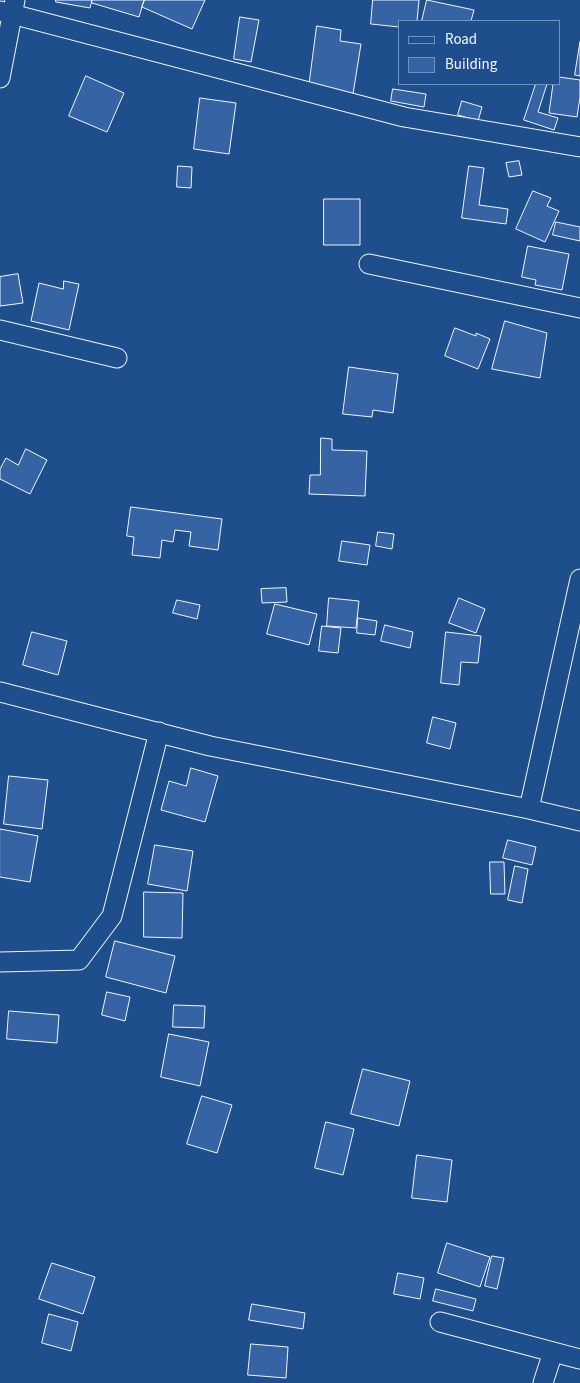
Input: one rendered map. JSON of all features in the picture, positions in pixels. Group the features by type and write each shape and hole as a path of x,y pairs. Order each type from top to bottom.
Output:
{"street":[{"path":"0,78 9,9 404,117 580,147"},
{"path":"369,264 580,308"},
{"path":"0,330 117,358"},
{"path":"529,809 580,579"},
{"path":"1,696 159,732 210,746 529,809 580,821"},
{"path":"0,962 79,960 112,916 159,732"},
{"path":"440,1322 580,1359"},
{"path":"543,1383 553,1352"}],"building":[{"path":"56,0 92,0 90,8 56,2"},
{"path":"92,0 144,0 139,17 92,3"},
{"path":"145,0 205,0 192,29 142,7"},
{"path":"373,0 419,0 417,20 398,20 398,27 371,24"},
{"path":"427,0 474,10 471,20 422,20"},
{"path":"240,17 259,20 251,62 234,59"},
{"path":"317,26 341,30 340,41 361,44 353,94 309,87"},
{"path":"580,42 580,76 575,75"},
{"path":"86,76 124,93 107,132 69,116"},
{"path":"560,77 580,80 577,117 549,113 553,85 560,85"},
{"path":"536,85 547,85 538,112 558,118 554,130 524,120"},
{"path":"393,89 426,94 424,107 391,101"},
{"path":"200,98 236,103 229,154 194,149"},
{"path":"462,101 482,107 478,121 458,115"},
{"path":"519,161 522,175 509,177 506,163"},
{"path":"178,166 192,167 191,188 177,187"},
{"path":"469,166 484,168 479,205 508,209 506,224 462,218"},
{"path":"533,191 551,198 547,206 559,211 545,242 516,229"},
{"path":"324,199 360,199 360,245 324,245"},
{"path":"556,222 580,227 580,241 553,235"},
{"path":"528,246 569,254 562,290 535,285 536,280 522,277"},
{"path":"18,274 23,303 0,306 0,277"},
{"path":"64,281 79,284 69,330 31,321 39,283 63,289"},
{"path":"505,321 547,333 540,378 492,369"},
{"path":"455,328 476,336 476,333 490,339 478,369 445,356"},
{"path":"349,367 398,374 393,413 373,410 372,417 343,414"},
{"path":"321,438 332,439 332,450 367,451 365,496 309,494 310,475 320,475"},
{"path":"26,449 47,460 30,494 0,479 0,469 6,458 18,465"},
{"path":"131,507 222,519 218,550 189,546 191,532 175,530 173,542 162,540 160,558 132,555 134,537 127,536"},
{"path":"378,532 394,534 392,549 376,546"},
{"path":"342,541 370,545 367,565 339,561"},
{"path":"286,588 287,602 262,603 261,589"},
{"path":"329,598 359,601 356,628 327,626"},
{"path":"459,598 485,609 476,633 449,623"},
{"path":"177,600 200,605 197,619 173,613"},
{"path":"275,604 317,614 309,645 267,634"},
{"path":"358,618 377,621 375,635 357,633"},
{"path":"385,625 413,632 410,648 381,641"},
{"path":"322,626 341,628 338,653 319,651"},
{"path":"32,632 67,641 58,675 23,665"},
{"path":"446,632 481,636 478,663 461,662 459,685 441,683"},
{"path":"433,717 456,723 450,749 427,743"},
{"path":"191,768 218,776 205,822 161,810 169,781 186,786"},
{"path":"9,776 48,780 42,829 4,824"},
{"path":"0,829 38,836 30,882 0,877"},
{"path":"508,840 536,847 532,865 503,858"},
{"path":"155,845 193,851 187,891 148,884"},
{"path":"490,862 504,862 505,894 491,894"},
{"path":"515,866 528,869 522,903 508,900"},
{"path":"144,892 183,893 182,938 144,937"},
{"path":"115,941 175,956 166,993 106,977"},
{"path":"107,992 130,997 125,1021 102,1015"},
{"path":"174,1005 205,1006 204,1028 173,1027"},
{"path":"9,1011 59,1015 57,1043 7,1039"},
{"path":"169,1034 209,1042 200,1086 161,1077"},
{"path":"363,1069 410,1081 399,1126 351,1114"},
{"path":"202,1096 232,1105 217,1153 187,1144"},
{"path":"326,1122 354,1129 343,1175 315,1168"},
{"path":"417,1155 452,1160 447,1202 412,1198"},
{"path":"447,1243 490,1257 480,1287 438,1273"},
{"path":"492,1256 504,1258 497,1289 485,1286"},
{"path":"52,1263 95,1277 83,1314 39,1299"},
{"path":"398,1273 424,1278 420,1299 394,1294"},
{"path":"436,1289 476,1299 473,1311 433,1301"},
{"path":"252,1304 305,1313 303,1329 249,1320"},
{"path":"49,1314 78,1322 71,1351 42,1343"},
{"path":"251,1344 288,1347 286,1378 248,1375"}]}
